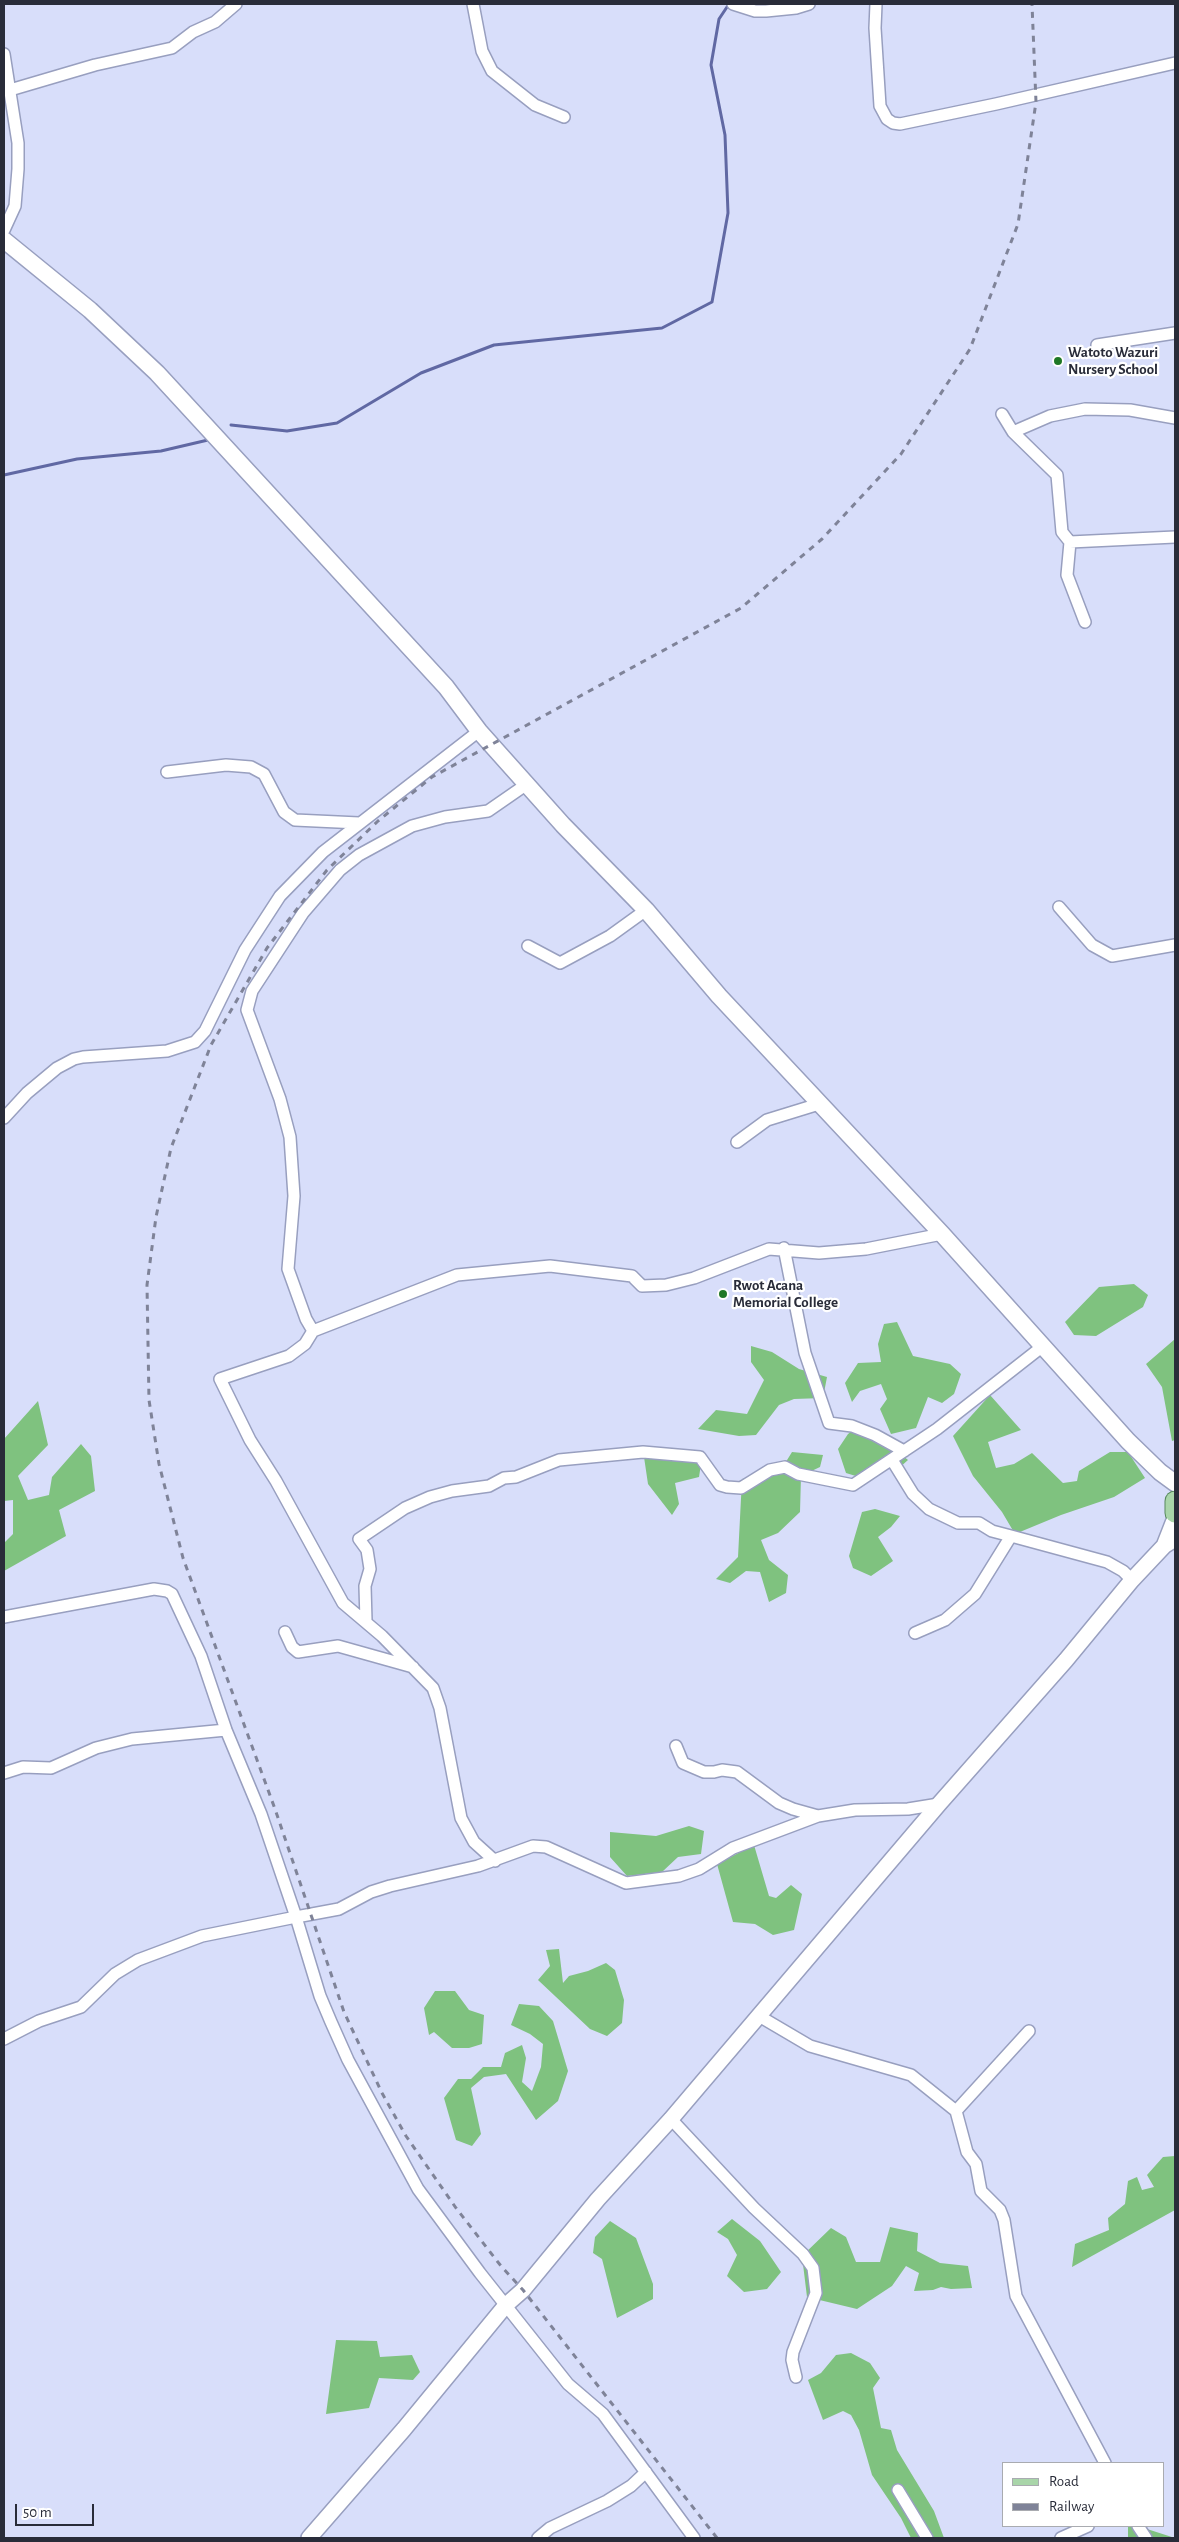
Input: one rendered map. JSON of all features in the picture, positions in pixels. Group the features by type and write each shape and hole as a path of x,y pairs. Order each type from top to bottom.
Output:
{"main road":[{"path":"4,240 90,310 158,373 446,687 479,731 563,825 646,910 719,996 942,1234 1128,1441 1160,1472 1175,1483"},
{"path":"1160,1472 1175,1500 1175,1513"}],"street":[{"path":"10,90 95,65 172,48 193,32 214,22 236,4"},
{"path":"473,4 482,51 492,71 535,105 564,116"},
{"path":"733,4 755,11 766,11 796,8 808,4"},
{"path":"876,4 875,28 880,106 887,119 893,123 900,124 986,106 1175,63"},
{"path":"4,54 18,143 18,189 15,206 4,230"},
{"path":"1097,345 1175,333"},
{"path":"1012,432 1050,416 1085,409 1130,410 1175,418"},
{"path":"1002,414 1012,432 1058,475 1062,532 1070,542 1067,575 1085,622"},
{"path":"1070,542 1175,537"},
{"path":"4,1118 27,1093 57,1068 74,1059 83,1056 167,1052 195,1042 205,1031 245,950 280,896 324,852 479,731"},
{"path":"167,772 226,765 252,768 264,774 284,812 295,820 359,823"},
{"path":"313,1331 306,1319 288,1269 294,1196 290,1137 280,1099 250,1020 247,1003 303,913 333,877 359,855 412,826 445,817 488,811 527,784"},
{"path":"1059,907 1092,945 1112,956 1175,946"},
{"path":"528,946 560,963 610,936 646,910"},
{"path":"737,1142 767,1120 819,1104"},
{"path":"495,1861 474,1842 460,1818 437,1696 428,1682 413,1666 366,1621 343,1603 276,1481 250,1440 220,1379 288,1356 305,1344 313,1331 457,1275 550,1266 632,1276 642,1286 666,1285 694,1278 754,1253 784,1248 819,1253 866,1249 942,1234"},
{"path":"784,1248 805,1353 829,1423 852,1426 875,1434 904,1451"},
{"path":"366,1621 365,1586 370,1569 367,1550 359,1539 405,1508 452,1491 489,1486 504,1478 516,1477 559,1460 643,1452 700,1457 720,1485 734,1488 746,1486 779,1467 784,1467 798,1474 853,1485 937,1429 1043,1346"},
{"path":"892,1460 912,1494 929,1509 958,1523 979,1523 992,1531 1107,1562 1123,1571 1132,1580"},
{"path":"309,2538 391,2444 506,2305 523,2290 598,2199 671,2119 939,1804 1066,1660 1132,1580 1170,1542 1175,1518"},
{"path":"914,1633 945,1620 975,1594 1011,1536"},
{"path":"4,1617 154,1589 167,1590 177,1602 201,1656 226,1730 261,1814 331,2022 418,2189 568,2384 602,2414 694,2538"},
{"path":"285,1632 292,1647 298,1652 338,1646 413,1666"},
{"path":"4,1773 23,1767 51,1768 96,1748 132,1739 226,1730"},
{"path":"676,1746 683,1763 710,1772 722,1770 737,1772 779,1802 793,1809 818,1816"},
{"path":"4,2039 39,2021 80,2007 89,2001 115,1974 138,1960 202,1936 340,1909 371,1892 405,1881 495,1861 520,1849 540,1846 619,1882 634,1883 693,1872 733,1848 818,1816 855,1810 908,1809 939,1804"},
{"path":"759,2016 810,2046 911,2075 956,2111 967,2152 976,2164 981,2191 1000,2210 1004,2220 1016,2296 1076,2404 1105,2462"},
{"path":"956,2111 1029,2031"},
{"path":"671,2119 754,2208 804,2254 813,2268 816,2293 792,2360 796,2377"},
{"path":"538,2538 550,2528 607,2501 630,2486 646,2472"},
{"path":"898,2490 927,2538"},
{"path":"1061,2538 1086,2527"},
{"path":"1139,2527 1146,2538"}],"green space":[{"path":"1134,1284 1148,1295 1143,1307 1096,1336 1074,1335 1065,1322 1099,1287"},
{"path":"897,1322 913,1356 950,1364 961,1374 954,1394 942,1403 928,1397 916,1428 891,1434 880,1409 887,1399 881,1384 860,1391 852,1402 845,1383 858,1363 881,1362 878,1344 884,1324"},
{"path":"1175,1339 1175,1440 1172,1441 1162,1387 1146,1364"},
{"path":"751,1346 772,1352 799,1369 827,1377 823,1398 794,1399 779,1405 756,1435 739,1436 698,1429 716,1410 747,1414 764,1380 751,1362"},
{"path":"990,1395 1021,1430 988,1442 996,1468 1014,1464 1032,1453 1063,1483 1077,1481 1079,1471 1110,1452 1128,1452 1145,1478 1114,1497 1061,1515 1015,1534 1002,1512 973,1476 953,1436"},
{"path":"38,1401 48,1445 18,1476 28,1500 49,1495 52,1477 81,1444 91,1456 95,1491 59,1510 66,1536 4,1571 4,1543 13,1534 13,1500 4,1501 4,1439"},
{"path":"857,1427 889,1444 908,1460 898,1469 880,1464 859,1477 846,1473 838,1449 848,1434"},
{"path":"792,1452 823,1455 820,1467 801,1476 800,1512 778,1533 761,1540 769,1560 788,1575 786,1593 769,1602 760,1572 746,1571 730,1583 716,1579 738,1557 742,1479 777,1470 784,1465"},
{"path":"682,1456 701,1464 699,1477 675,1483 679,1504 672,1515 648,1484 644,1457"},
{"path":"875,1509 900,1516 891,1527 878,1537 893,1561 871,1576 853,1568 849,1556 862,1512"},
{"path":"689,1826 704,1831 701,1854 678,1857 662,1872 627,1876 610,1857 610,1832 656,1836"},
{"path":"754,1845 769,1896 776,1898 791,1885 802,1894 794,1930 773,1935 755,1924 733,1922 717,1864"},
{"path":"559,1949 563,1983 569,1976 588,1971 606,1963 615,1970 624,2000 622,2023 607,2036 590,2029 538,1980 550,1966 546,1950"},
{"path":"435,1991 455,1991 469,2010 484,2015 482,2044 469,2048 452,2048 434,2032 429,2035 424,2008"},
{"path":"519,2004 539,2006 553,2021 568,2071 558,2101 536,2120 506,2074 484,2077 471,2088 481,2134 472,2146 456,2140 444,2098 458,2079 471,2079 483,2067 501,2067 505,2053 522,2045 526,2058 522,2082 532,2091 541,2067 543,2044 530,2034 511,2025"},
{"path":"1175,2156 1175,2210 1072,2267 1075,2244 1109,2230 1108,2218 1125,2204 1128,2181 1137,2177 1142,2190 1154,2187 1147,2175 1163,2157"},
{"path":"732,2219 760,2241 781,2272 767,2289 744,2292 727,2276 737,2255 728,2239 717,2232"},
{"path":"610,2221 636,2238 653,2284 653,2299 617,2318 602,2259 593,2253 595,2237"},
{"path":"890,2227 918,2233 917,2251 940,2263 968,2266 972,2288 951,2289 941,2287 933,2290 914,2291 919,2273 906,2266 892,2286 857,2309 807,2297 802,2256 831,2228 846,2237 856,2262 880,2262"},
{"path":"336,2340 377,2341 380,2357 412,2355 420,2372 413,2380 379,2378 369,2408 326,2414"},
{"path":"851,2353 870,2363 880,2378 873,2388 881,2428 891,2430 897,2450 934,2511 944,2538 911,2538 901,2518 872,2475 859,2430 851,2415 843,2411 823,2420 808,2380 821,2373 836,2355"},
{"path":"1128,2527 1146,2527 1147,2529 1175,2538 1128,2538"}],"waterway":[{"path":"231,425 287,431 337,423 421,373 494,345 662,328 712,302 728,213 725,135 711,65 719,19 729,4"},
{"path":"4,475 77,459 161,451 208,440"}],"railway":[{"path":"717,2538 523,2290 501,2266 456,2208 406,2136 382,2093 344,2012 275,1809 183,1558 159,1464 149,1400 147,1285 156,1217 171,1148 211,1045 267,948 327,870 378,821 432,777 741,608 822,539 901,454 970,349 1018,224 1036,102 1032,4"}],"place":[{"name":"Watoto Wazuri Nursery School","path":"1058,361"},
{"name":"Rwot Acana Memorial College","path":"723,1294"}]}
